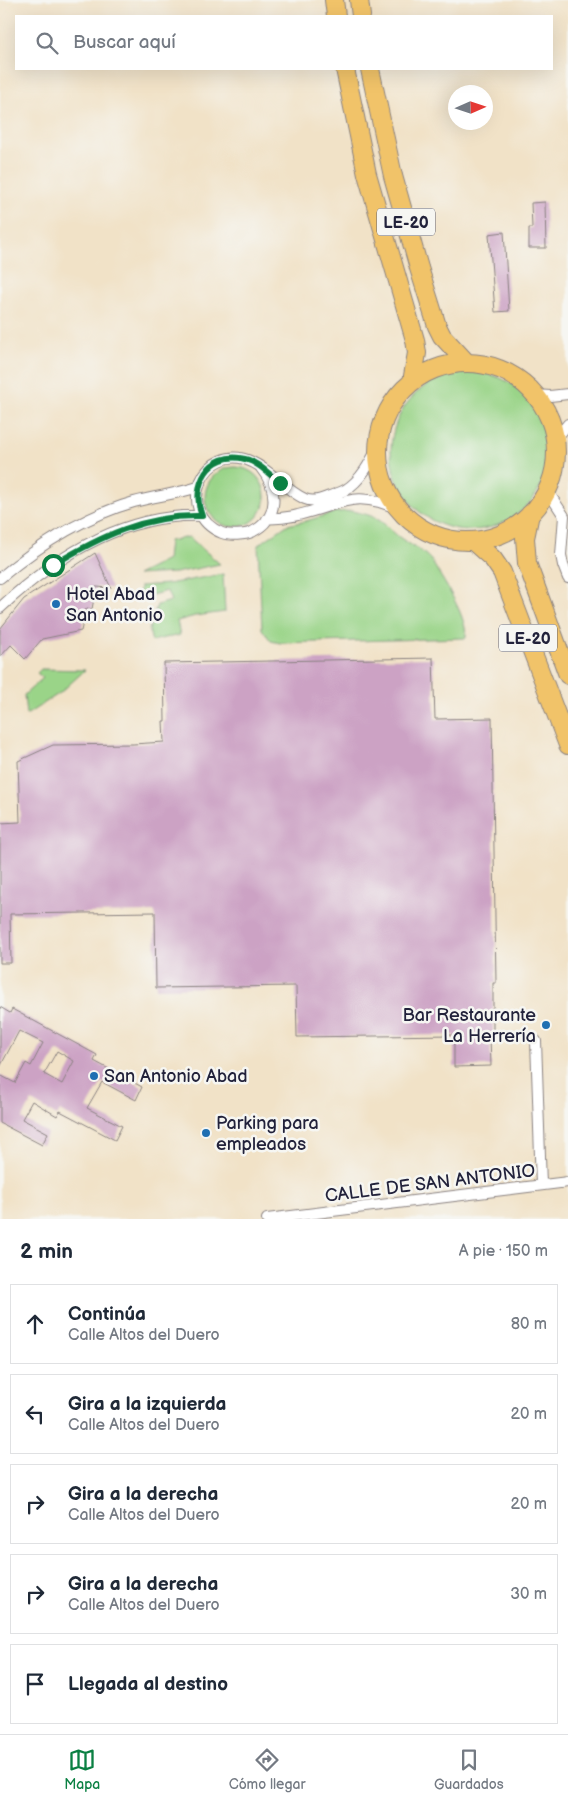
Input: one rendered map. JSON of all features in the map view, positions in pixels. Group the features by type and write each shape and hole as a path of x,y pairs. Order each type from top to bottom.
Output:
{"highway":[{"path":"334,0 336,15"},
{"path":"359,0 361,15"},
{"name":"LE-20","path":"345,70 367,174 415,340 417,353 412,382"},
{"name":"LE-20","path":"370,70 393,176 435,318 442,336 468,363"},
{"name":"LE-20","path":"468,363 503,370 523,383 535,395 548,416 555,440 553,474 547,490 530,514 518,525 504,533 473,541 448,539 436,535 412,521 400,510 390,496 383,480 378,445 384,420 397,397 412,382 438,368 468,363"},
{"name":"LE-20","path":"530,514 525,538 527,563 568,675"},
{"name":"LE-20","path":"473,541 493,559 502,572 568,745"}],"street":[{"path":"535,395 568,394"},
{"path":"555,440 568,424"},
{"path":"261,468 269,477 273,487 273,504 267,519 260,527 250,533 227,535 216,530 202,516 197,500 198,488 207,470 215,464 234,458 253,462 261,468 283,486 306,500 319,500 345,490 355,482 370,462 378,445"},
{"path":"0,578 66,531 99,515 134,502 198,488"},
{"path":"547,490 564,516 561,555 568,578"},
{"path":"267,519 299,515 351,499 385,503 400,510"},
{"path":"0,608 19,590 53,565 103,537 153,520 202,516"},
{"path":"536,1041 541,1186"},
{"name":"CALLE DE SAN ANTONIO","path":"267,1219 568,1182"}],"green space":[{"path":"470,372 500,378 526,395 543,421 549,451 543,481 526,507 500,524 470,530 440,524 414,507 397,481 391,451 397,421 414,395 440,378"},
{"path":"235,467 252,472 260,480 265,497 260,514 252,522 235,527 218,522 210,514 205,497 210,480 218,472"},
{"path":"351,511 368,515 378,520 431,560 459,609 463,619 466,638 280,643 271,641 262,629 258,545 287,525 336,512"},
{"path":"189,537 220,564 175,573 137,575 167,560 169,541"},
{"path":"223,574 225,612 195,616 177,621 180,635 152,642 149,630 157,605 171,601 167,591 140,598 140,586 168,584"},
{"path":"41,669 85,670 60,693 26,715 24,695 43,678 37,673"}],"building":[{"path":"545,202 546,248 529,248 529,228 532,228 531,203"},
{"path":"504,232 509,311 495,312 489,234"},
{"name":"Hotel Abad San Antonio","path":"95,553 111,588 96,587 92,609 86,609 81,631 42,639 25,659 11,645 0,657 0,629 24,599"},
{"path":"433,658 435,719 492,718 496,983 493,983 493,1035 490,1035 491,1066 454,1067 454,1035 297,1037 296,986 156,988 155,912 10,914 11,963 0,963 0,823 20,822 18,761 53,745 164,742 164,663"},
{"name":"San Antonio Abad","path":"0,1007 10,1013 12,1009 97,1055 94,1061 142,1087 136,1100 102,1082 87,1108 122,1126 115,1140 60,1111 57,1116 32,1101 22,1119 48,1133 42,1145 0,1123 0,1075 15,1083 26,1063 31,1066 43,1043 19,1031 0,1067","holes":["57,1051 74,1061 62,1084 44,1074"]}],"place":[{"name":"Hotel Abad San Antonio","path":"56,604"},
{"name":"Bar Restaurante La Herrería","path":"546,1025"},
{"name":"San Antonio Abad","path":"94,1076"},
{"name":"Parking para empleados","path":"206,1133"}],"route":[{"path":"53,565 88,544 134,525 172,517 202,516 197,500 201,478 207,470 224,460 234,458 253,462 280,483"}]}
